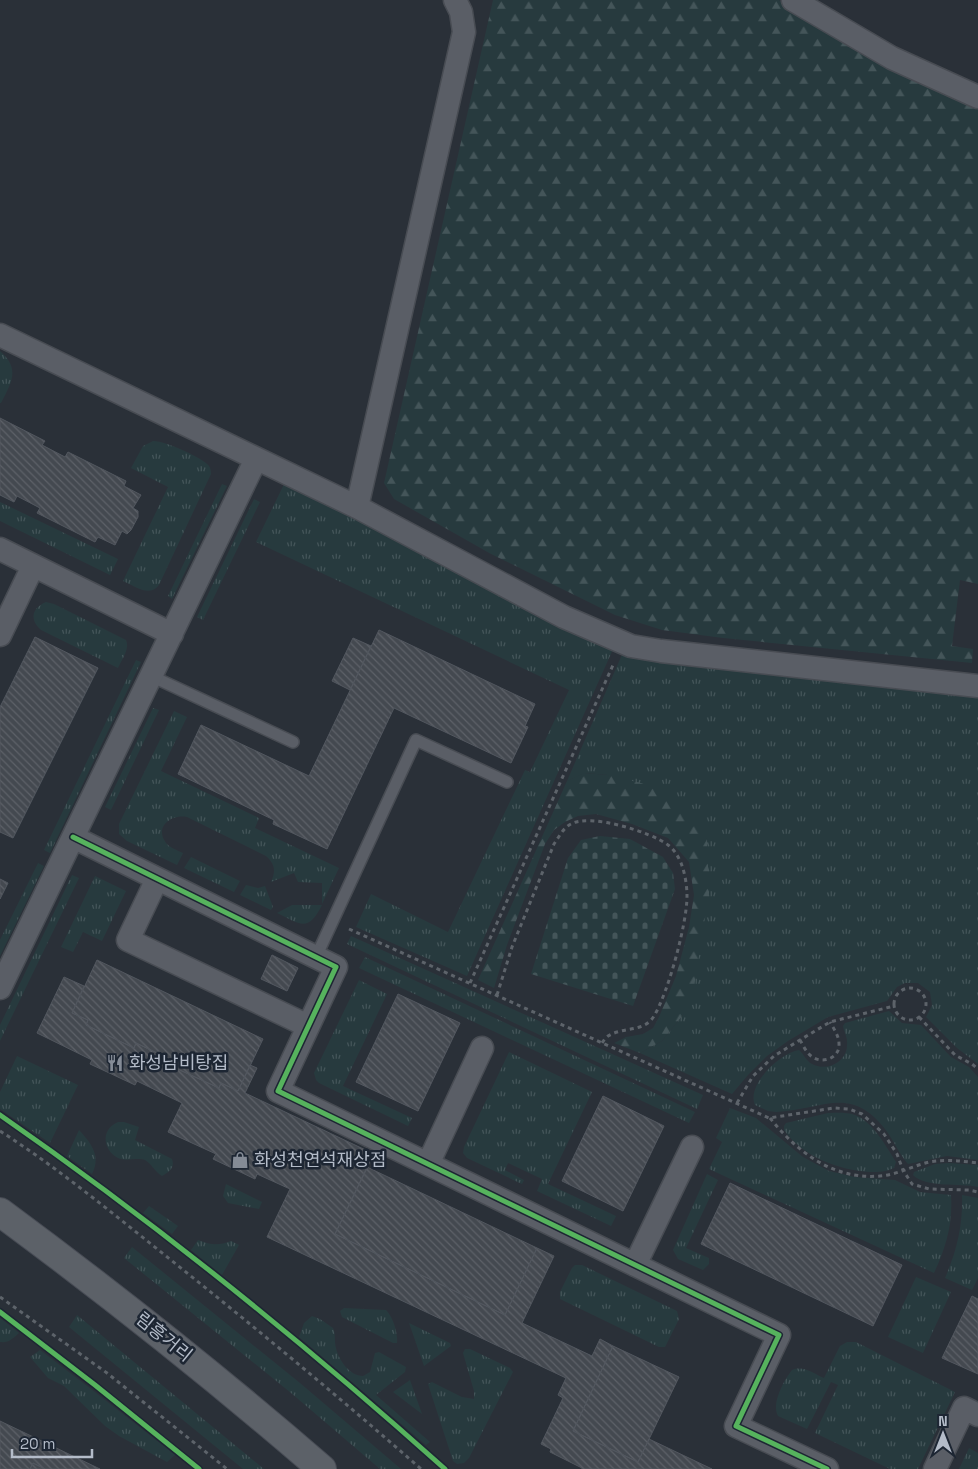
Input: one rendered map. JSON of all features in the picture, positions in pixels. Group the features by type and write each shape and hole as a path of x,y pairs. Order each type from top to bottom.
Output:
{"main road":[{"name":"림흥거리","path":"0,1212 169,1340 264,1418 322,1469"}],"street":[{"path":"357,507 464,32 461,12 455,0"},
{"path":"793,0 892,58 978,97"},
{"path":"0,334 357,507 564,617 631,646 661,651 978,686"},
{"path":"0,988 256,459"},
{"path":"0,550 172,634"},
{"path":"0,635 33,566"},
{"path":"73,837 336,967 278,1091 779,1335 736,1426 827,1469"},
{"path":"157,879 128,940 308,1026"},
{"path":"428,1164 482,1048"},
{"path":"635,1265 692,1147"},
{"path":"935,1469 964,1408 978,1415"}],"lane":[{"path":"151,676 292,742"},
{"path":"316,957 416,740 507,782"}],"path":[{"path":"470,983 622,642"},
{"path":"497,995 512,947 554,844 564,829 580,821 594,820 625,827 668,844 677,854 681,864 686,879 687,896 683,928 670,975 653,1018 645,1025 608,1035 602,1043"},
{"path":"332,921 769,1118 785,1138 825,1167 851,1175 881,1176 929,1162 950,1159 978,1163"},
{"path":"908,987 917,989 923,994 926,1002 924,1011 919,1017 911,1020 903,1018 896,1013 894,1006 895,997 900,990 908,987"},
{"path":"737,1103 753,1076 774,1056 830,1022 894,1006"},
{"path":"919,1017 955,1055 978,1069"},
{"path":"800,1040 810,1055 817,1060 826,1060 834,1057 839,1051 840,1042 830,1022"},
{"path":"769,1118 834,1108 849,1109 862,1114 884,1134 898,1154 903,1170 912,1184 929,1189 978,1192"},
{"path":"0,1131 22,1145 206,1288 421,1469"},
{"path":"0,1297 107,1374 226,1469"}],"green space":[{"path":"493,0 779,0 798,15 978,105 978,584 960,580 952,646 973,649 972,663 662,630 615,615 491,554 394,499 384,483"},
{"path":"0,351 10,364 12,370 11,383 1,403 0,403"},
{"path":"153,441 158,441 196,456 208,465 211,474 159,585 151,591 146,591 123,581 168,487 131,468 143,446"},
{"path":"286,480 614,647 467,976 356,927 371,894 448,932 525,770 530,772 569,690 256,542"},
{"path":"222,484 227,486 172,599 168,596"},
{"path":"254,499 260,502 203,620 197,617"},
{"path":"0,502 118,559 110,575 0,521"},
{"path":"46,602 54,604 126,640 126,650 118,668 41,630 35,622 34,614 41,604"},
{"path":"624,650 978,696 978,1064 957,1048 926,1017 932,1005 930,992 918,983 905,983 897,987 887,1001 828,1017 767,1056 732,1094 640,1053 662,1041 683,1015 707,839 608,775 585,773 567,781"},
{"path":"136,660 141,662 50,853 44,850"},
{"path":"153,708 159,710 111,810 105,807"},
{"path":"174,711 187,717 161,771 259,818 255,828 339,868 322,904 322,883 298,882 294,873 271,882 274,868 266,856 187,817 170,820 163,827 162,832 166,843 183,853 177,865 127,841 119,834 119,824"},
{"path":"584,773 608,775 649,785 673,797 691,815 707,839 709,893 694,987 683,1015 662,1041 640,1053 614,1043 626,1037 643,1034 653,1028 659,1017 676,976 689,927 694,895 689,862 668,838 632,824 596,814 578,816 554,830 545,844 507,945 494,988 478,980 567,781"},
{"path":"600,836 630,839 663,857 673,873 675,889 633,1006 531,974 568,858 581,840"},
{"path":"191,857 240,881 234,892 184,868"},
{"path":"38,863 44,866 0,956 0,940"},
{"path":"72,875 79,878 0,1041 0,1025"},
{"path":"95,876 126,891 102,941 83,932 73,952 61,947"},
{"path":"246,885 258,888 265,886 273,907 271,910 240,895"},
{"path":"292,905 322,905 312,920 303,924 277,913"},
{"path":"351,936 703,1095 697,1109 347,944"},
{"path":"365,957 695,1112 689,1123 359,968"},
{"path":"359,980 387,994 343,1086 412,1118 408,1126 316,1080 314,1073"},
{"path":"889,1011 902,1023 921,1025 951,1057 969,1067 978,1077 978,1160 947,1156 908,1164 891,1137 872,1115 860,1107 847,1103 835,1103 776,1112 768,1111 755,1105 755,1088 766,1071 774,1063 791,1052 799,1050 812,1064 824,1067 835,1064 840,1061 846,1051 847,1040 843,1026 845,1023"},
{"path":"509,1052 592,1092 548,1184 616,1216 611,1226 537,1191 542,1179 508,1163 505,1170 524,1180 522,1184 467,1158 463,1153 464,1147"},
{"path":"17,1056 78,1085 50,1143 0,1109 0,1092"},
{"path":"730,1108 756,1118 803,1157 829,1171 855,1177 895,1180 920,1192 951,1195 951,1216 948,1235 934,1273 709,1169 722,1142 716,1138"},
{"path":"828,1113 852,1114 868,1123 896,1162 894,1168 870,1172 834,1165 811,1155 801,1148 784,1130 786,1123"},
{"path":"118,1122 139,1127 135,1140 172,1159 173,1165 169,1171 162,1176 145,1160 121,1159 113,1154 106,1144 106,1134 112,1125"},
{"path":"79,1130 94,1150 96,1162 92,1174 67,1156"},
{"path":"935,1164 978,1165 978,1187 926,1182 913,1175 914,1172"},
{"path":"707,1174 718,1180 686,1248 709,1258 709,1264 703,1270 678,1259 673,1250"},
{"path":"226,1184 262,1202 259,1209 228,1203 223,1196"},
{"path":"962,1195 978,1198 978,1278 972,1290 945,1278 958,1237"},
{"path":"149,1206 178,1226 172,1234 143,1213"},
{"path":"198,1240 214,1244 231,1241 239,1245 222,1275 191,1250"},
{"path":"132,1247 300,1383 401,1469 380,1469 291,1393 124,1258"},
{"path":"575,1265 582,1265 677,1311 679,1319 665,1347 659,1347 560,1299 560,1292"},
{"path":"916,1277 951,1292 923,1353 888,1337"},
{"path":"344,1308 386,1310 394,1325 397,1343 393,1343 342,1317 340,1311"},
{"path":"77,1315 264,1469 243,1469 69,1327"},
{"path":"312,1316 333,1328 336,1348 340,1358 350,1371 363,1376 370,1372 375,1353 379,1352 406,1367 405,1372 376,1395 430,1442 426,1445 299,1337 304,1323"},
{"path":"0,1318 19,1333 8,1341 0,1342"},
{"path":"409,1323 450,1343 451,1346 424,1366"},
{"path":"847,1342 856,1342 955,1392 918,1469 890,1469 815,1433 838,1385 831,1382 807,1429 778,1416 776,1411 777,1399 785,1380 792,1370 805,1369 824,1378 840,1346"},
{"path":"465,1349 470,1349 510,1368 513,1372 469,1458 464,1463 457,1464 453,1461 428,1384 432,1382 462,1397 474,1399 474,1391 463,1353"},
{"path":"40,1350 175,1455 167,1462 119,1436 105,1426 64,1386 48,1378 30,1357"},
{"path":"410,1380 422,1414 393,1392"},
{"path":"969,1448 978,1453 978,1469 959,1469"}],"building":[{"path":"0,418 45,441 42,445 65,457 68,452 126,481 124,486 141,495 133,508 138,511 138,517 131,530 127,534 122,531 115,545 98,537 95,542 37,513 40,508 17,496 14,502 0,495"},
{"path":"379,630 535,704 525,726 528,727 511,763 394,708 327,849 273,824 274,820 178,774 201,725 309,776"},
{"path":"35,637 98,668 13,838 0,832 0,707"},
{"path":"353,638 371,646 350,690 332,681"},
{"path":"0,879 8,883 0,899"},
{"path":"272,955 298,968 287,991 261,979"},
{"path":"97,960 263,1039 238,1091 221,1083 219,1088 171,1066 174,1061 136,1043 134,1048 86,1025 88,1020 72,1013"},
{"path":"64,977 84,986 72,1013 88,1020 86,1025 134,1048 136,1043 174,1061 171,1066 219,1088 221,1083 238,1091 250,1065 257,1068 245,1093 374,1154 335,1234 505,1315 537,1248 554,1256 522,1323 592,1356 600,1339 613,1346 573,1431 638,1462 649,1439 712,1469 582,1469 550,1452 551,1449 541,1444 563,1398 558,1395 566,1378 267,1237 290,1189 257,1174 255,1179 213,1159 216,1154 168,1132 182,1103 137,1081 135,1085 90,1064 92,1060 37,1033"},
{"path":"398,994 460,1023 418,1111 356,1082"},
{"path":"603,1096 664,1126 623,1211 562,1181"},
{"path":"367,1167 537,1248 505,1315 335,1234"},
{"path":"730,1183 902,1265 873,1326 701,1244"},
{"path":"972,1296 978,1299 978,1374 942,1358"},
{"path":"613,1346 679,1377 638,1462 573,1431"},
{"path":"0,1421 100,1469 45,1469 33,1463 30,1469 0,1469"},
{"path":"33,1463 45,1469 30,1469"}],"cycle path":[{"path":"73,837 336,967 278,1091 779,1335 736,1426 827,1469"},
{"path":"0,1115 116,1198 228,1285 338,1376 445,1469"},
{"path":"0,1312 95,1385 199,1469"}],"place":[{"name":"화성남비탕집","path":"115,1063"},
{"name":"화성천연석재상점","path":"240,1160"}]}
